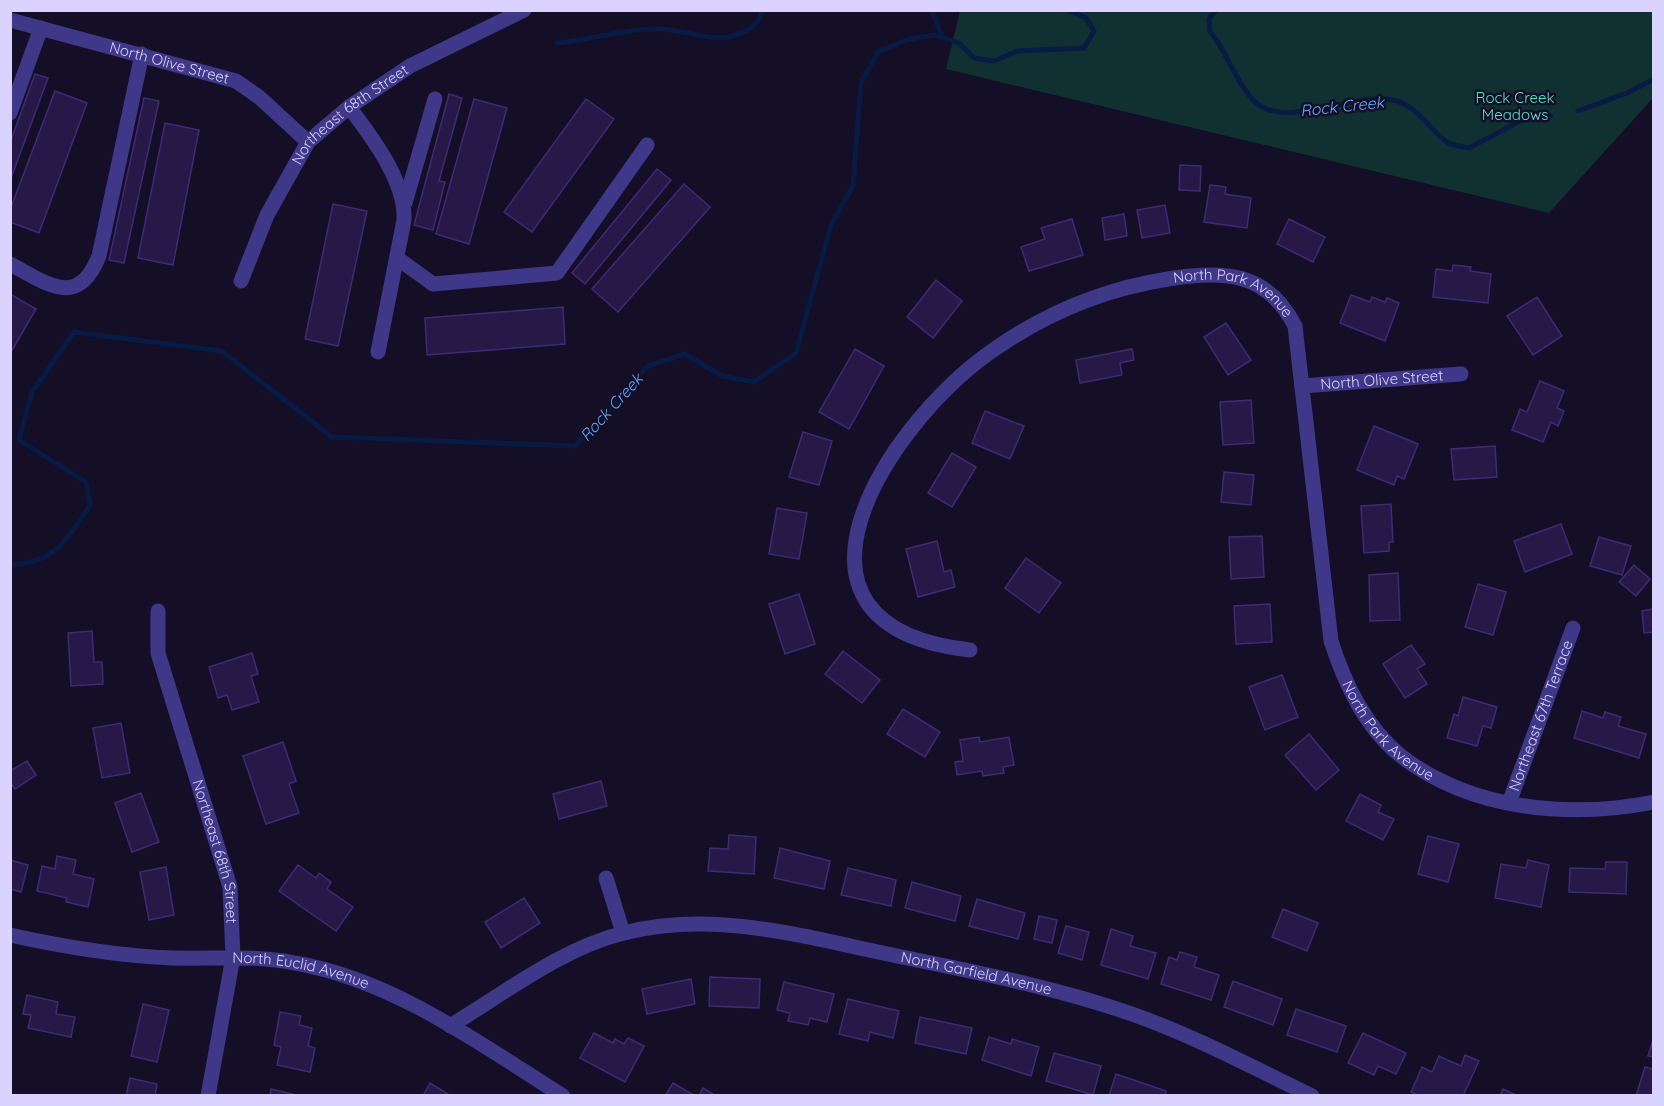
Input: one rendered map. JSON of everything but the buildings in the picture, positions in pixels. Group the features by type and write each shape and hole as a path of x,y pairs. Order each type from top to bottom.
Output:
{"street":[{"name":"Northeast 68th Street","path":"241,281 267,215 308,142 349,107 410,66 524,10"},
{"name":"North Olive Street","path":"10,20 236,81 259,97 308,142"},
{"path":"10,113 41,28"},
{"path":"10,264 55,287 72,289 81,285 93,272 99,256 142,54"},
{"path":"378,352 397,258 405,203 435,99"},
{"path":"349,107 374,140 405,203"},
{"path":"397,258 433,284 556,273 647,145"},
{"name":"North Park Avenue","path":"970,650 939,647 890,628 875,615 858,581 856,557 862,512 878,477 902,438 928,407 981,359 1024,330 1065,309 1105,294 1157,280 1219,273 1254,283 1282,306 1295,326 1331,641 1346,684 1361,710 1401,755 1453,785 1509,803 1568,810 1653,802"},
{"name":"North Olive Street","path":"1302,386 1461,374"},
{"name":"Northeast 68th Street","path":"158,611 158,653 230,887 233,957 208,1095"},
{"name":"Northeast 67th Terrace","path":"1509,803 1573,628"},
{"path":"606,878 623,933"},
{"name":"North Garfield Avenue","path":"450,1026 552,964 586,947 623,933 676,924 715,923 774,929 1029,985 1132,1014 1193,1038 1312,1095"},
{"name":"North Euclid Avenue","path":"10,934 65,947 125,955 233,957 296,963 331,971 366,983 450,1026 563,1095"}],"green space":[{"name":"Rock Creek Meadows","path":"960,11 1653,11 1653,98 1549,213 946,69"}],"waterway":[{"path":"557,43 657,29 711,37 729,37 750,28 758,21 763,10"},
{"path":"932,10 942,37"},
{"name":"Rock Creek","path":"10,565 39,560 59,547 90,505 86,482 19,440 32,392 74,332 222,351 332,437 575,446 648,366 685,354 722,376 754,382 796,353 831,225 853,186 861,82 878,52 909,39 935,35 959,43 974,58 994,61 1017,51 1084,48 1094,31 1086,18 1068,10"},
{"name":"Rock Creek","path":"1216,10 1209,19 1210,31 1247,93 1254,101 1267,109 1284,112 1302,111 1363,100 1397,101 1412,109 1447,142 1469,148 1520,121 1551,116"},
{"name":"Rock Creek","path":"1578,111 1627,93 1654,79"}]}
